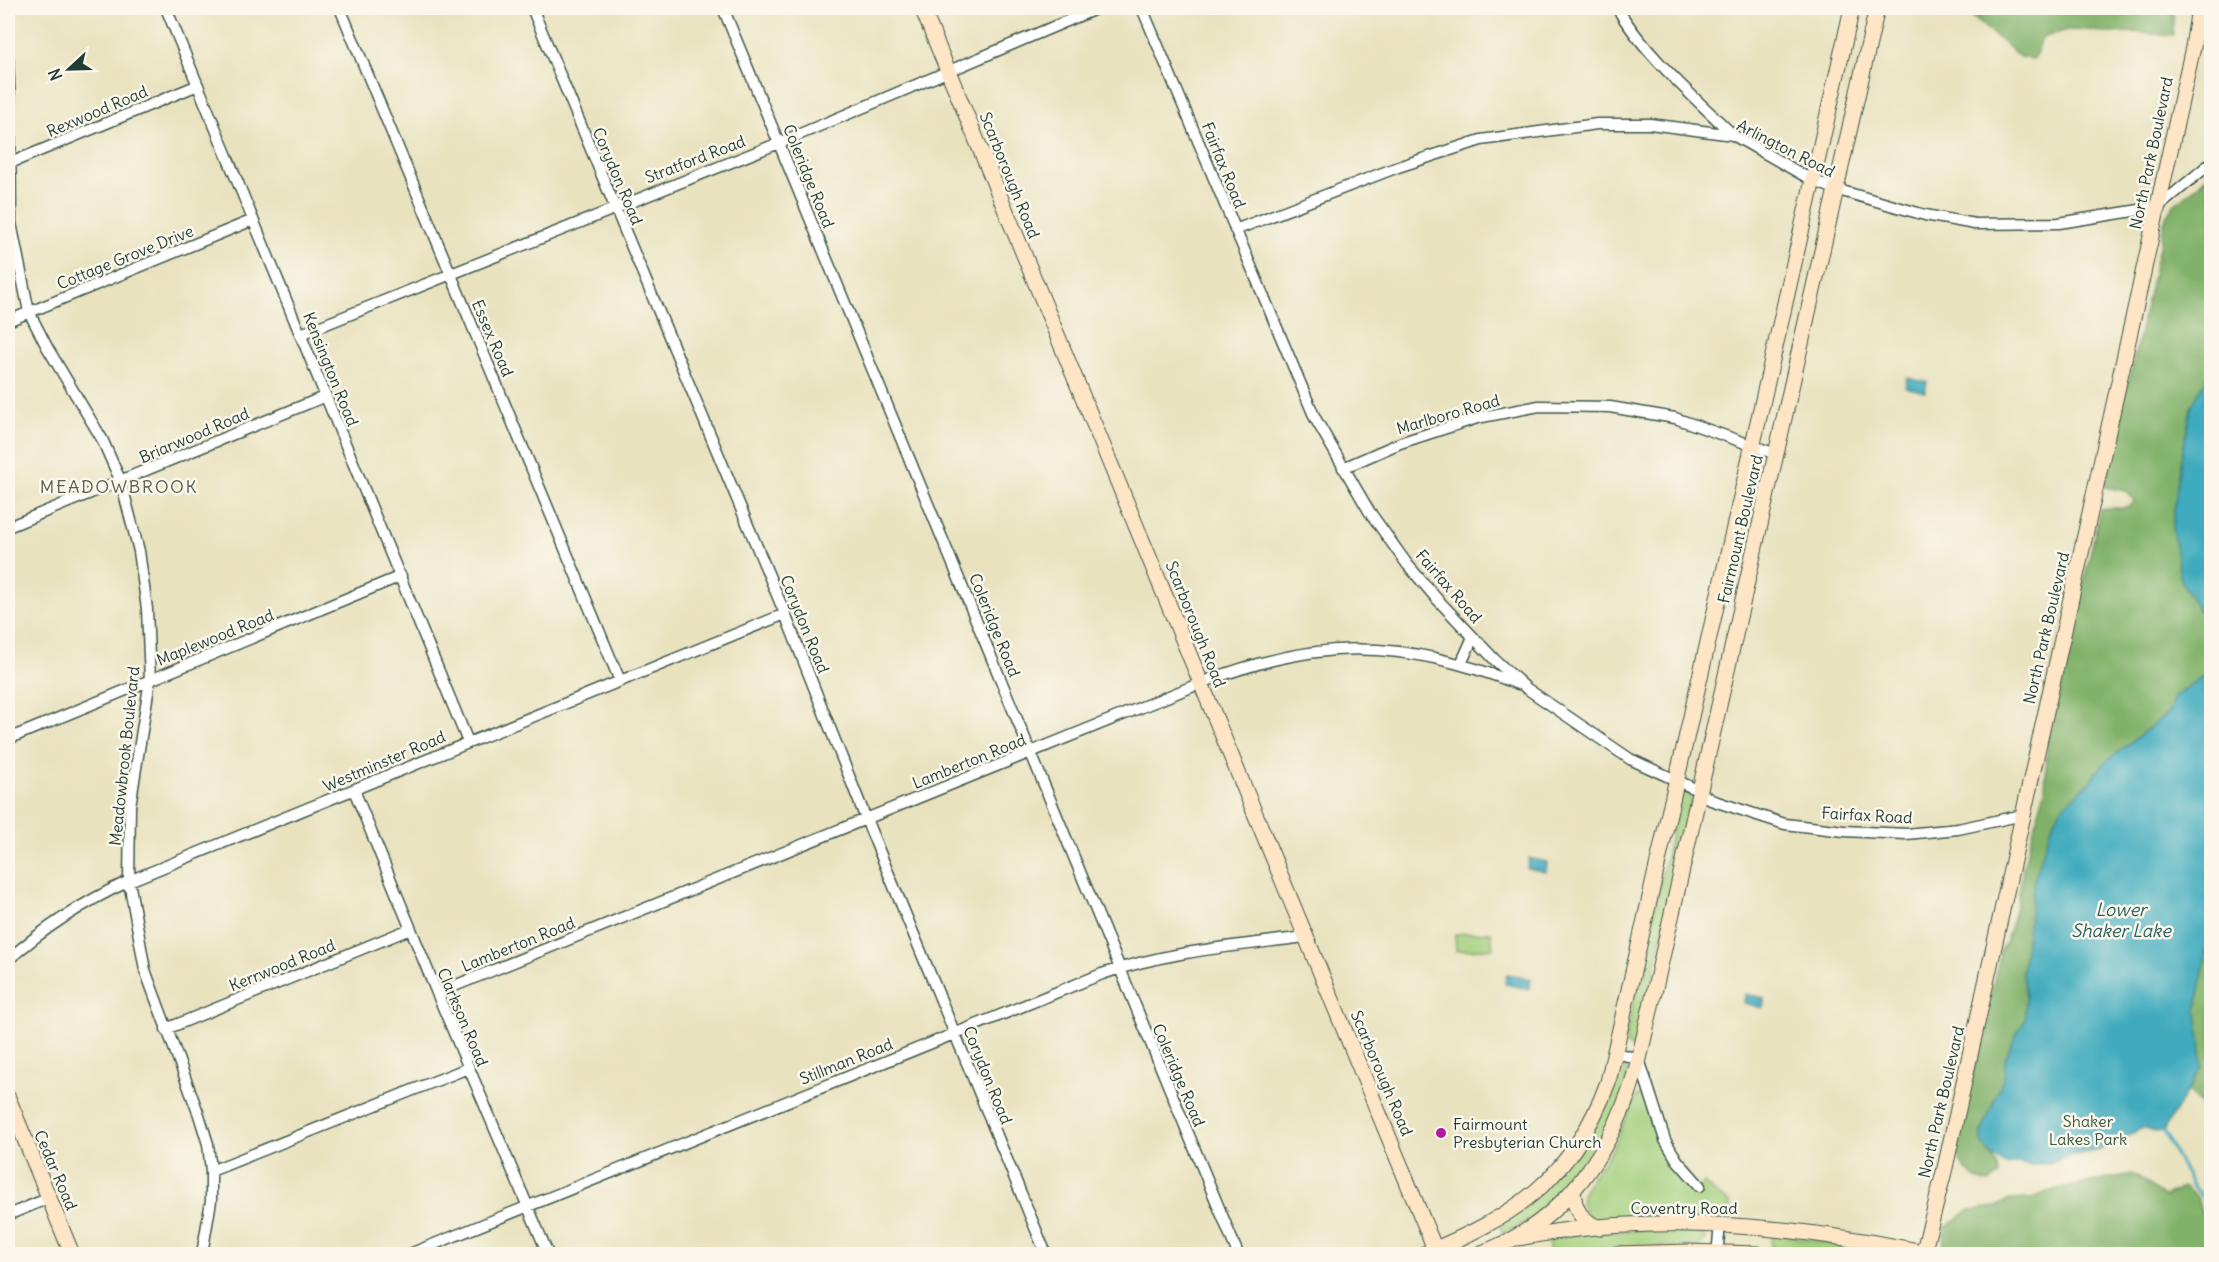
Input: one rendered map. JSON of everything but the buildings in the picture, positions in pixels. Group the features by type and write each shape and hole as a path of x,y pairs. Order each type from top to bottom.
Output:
{"main road":[{"name":"Scarborough Road","path":"922,8 1201,683 1432,1253"},
{"name":"Fairmount Boulevard","path":"1432,1253 1507,1214 1554,1175 1573,1152 1594,1117 1608,1082 1852,8"},
{"name":"Fairmount Boulevard","path":"1479,1254 1512,1239 1545,1216 1573,1190 1599,1156 1620,1119 1639,1059 1877,8"},
{"name":"North Park Boulevard","path":"1926,1254 2158,207 2193,47 2199,8"},
{"name":"Cedar Road","path":"8,1098 72,1254"},
{"path":"1573,1190 1580,1216 1586,1222 1599,1228"},
{"name":"Coventry Road","path":"1432,1253 1512,1239 1599,1228 1637,1225 1720,1225 1787,1230 1926,1254"},
{"path":"1617,1254 1758,1254"}],"street":[{"name":"Kensington Road","path":"166,8 468,742"},
{"name":"Essex Road","path":"340,8 620,681"},
{"name":"Corydon Road","path":"532,8 785,614 866,819 1046,1254"},
{"name":"Coleridge Road","path":"723,8 1238,1254"},
{"name":"Stratford Road","path":"301,334 778,143 1098,8"},
{"name":"Fairfax Road","path":"1143,8 1315,418 1343,468 1369,511 1407,564 1473,637 1526,688 1630,759 1716,802 1785,824 1844,831 1917,833 1958,829 2023,815"},
{"path":"1617,8 1630,29 1664,68 1733,135"},
{"name":"Meadowbrook Boulevard","path":"8,59 11,223 29,312 47,347 102,439 121,482 139,551 147,609 150,680 130,806 129,881 141,956 202,1126 211,1171 210,1213 202,1254"},
{"name":"Rexwood Road","path":"9,164 198,85"},
{"name":"Arlington Road","path":"1235,230 1398,167 1481,140 1597,124 1650,124 1733,135 1812,180 1835,189 1925,215 1975,224 2059,223 2158,207"},
{"path":"2158,207 2211,162"},
{"name":"Cottage Grove Drive","path":"8,321 253,220"},
{"name":"Briarwood Road","path":"8,527 326,396"},
{"name":"Marlboro Road","path":"1343,468 1400,443 1477,418 1539,406 1610,407 1675,418 1776,454"},
{"name":"Maplewood Road","path":"8,739 401,576"},
{"name":"Westminster Road","path":"8,960 55,922 86,902 129,881 785,614"},
{"path":"1461,664 1473,637"},
{"name":"Lamberton Road","path":"437,993 1201,683 1272,659 1336,649 1371,648 1461,664 1526,688"},
{"name":"Clarkson Road","path":"354,790 468,1068 548,1254"},
{"name":"Kerrwood Road","path":"166,1029 410,929"},
{"name":"Stillman Road","path":"410,1254 1119,969 1139,962 1190,951 1305,937"},
{"path":"1616,1053 1639,1059 1665,1140 1677,1160 1700,1186"},
{"path":"211,1171 468,1068"},
{"path":"8,1215 49,1198"},
{"path":"1717,1254 1720,1225"}],"green space":[{"path":"1967,8 2174,8 2173,36 2135,32 2107,33 2067,30 2042,38 2034,59 2020,57 1968,13"},
{"path":"2211,174 2211,369 2191,408 2198,609 2211,614 2211,670 2174,697 2168,713 2104,763 2090,782 2061,809 2050,830 2034,881 2022,974 2026,995 2025,1021 2005,1059 2005,1074 1982,1131 1982,1141 1998,1167 1999,1175 1989,1183 1976,1178 1967,1171 1960,1162 1955,1149 2001,950 2012,923 2022,870 2045,791 2047,746 2100,510 2130,506 2135,501 2126,491 2105,487 2166,216 2176,203"},
{"path":"1686,791 1690,793 1692,799 1639,1041 1632,1047 1628,1046 1625,1039 1680,795"},
{"path":"1491,932 1493,948 1456,951 1455,934"},
{"path":"2211,941 2211,1116 2188,1091 2202,1067 2197,1008 2207,948"},
{"path":"1624,1068 1628,1070 1621,1104 1586,1164 1554,1200 1528,1221 1504,1234 1501,1225 1534,1200 1619,1070"},
{"path":"1643,1094 1666,1148 1699,1189 1704,1183 1730,1203 1729,1220 1597,1221 1586,1214 1582,1206 1582,1197 1586,1187 1610,1152 1634,1101 1638,1095"},
{"path":"2132,1174 2164,1197 2184,1187 2197,1197 2201,1212 2211,1221 2211,1254 1988,1254 1947,1248 1943,1244 1945,1228 1969,1210 1997,1207 2009,1200 2032,1199 2044,1193"},
{"path":"1698,1229 1703,1233 1705,1240 1699,1246 1641,1247 1550,1254 1548,1237 1592,1232"},
{"path":"1778,1234 1893,1254 1811,1255 1794,1253 1771,1246 1770,1240"}],"water":[{"path":"2211,369 2211,614 2198,610 2181,580 2172,528 2178,475 2191,408"},
{"path":"1907,378 1927,382 1925,392 1905,387"},
{"name":"Lower Shaker Lake","path":"2211,670 2212,941 2207,948 2197,1008 2202,1067 2163,1131 2155,1132 2142,1128 2100,1150 2031,1166 2019,1163 2006,1165 1990,1155 1982,1141 1982,1131 2005,1074 2005,1059 2025,1020 2026,995 2022,974 2034,880 2050,830 2061,809 2090,782 2104,763 2168,713 2174,697"},
{"path":"1529,858 1547,862 1546,872 1527,868"},
{"path":"1507,974 1531,979 1529,989 1505,984"},
{"path":"1745,994 1764,998 1765,1005 1762,1008 1744,1003"}],"waterway":[{"path":"2163,1131 2192,1186 2209,1204 2212,1211"}],"place":[{"name":"Fairmount Presbyterian Church","path":"1441,1133"}],"district":[{"name":"MEADOWBROOK","path":"119,486"}],"park label":[{"name":"Shaker Lakes Park","path":"2088,1130"}]}
